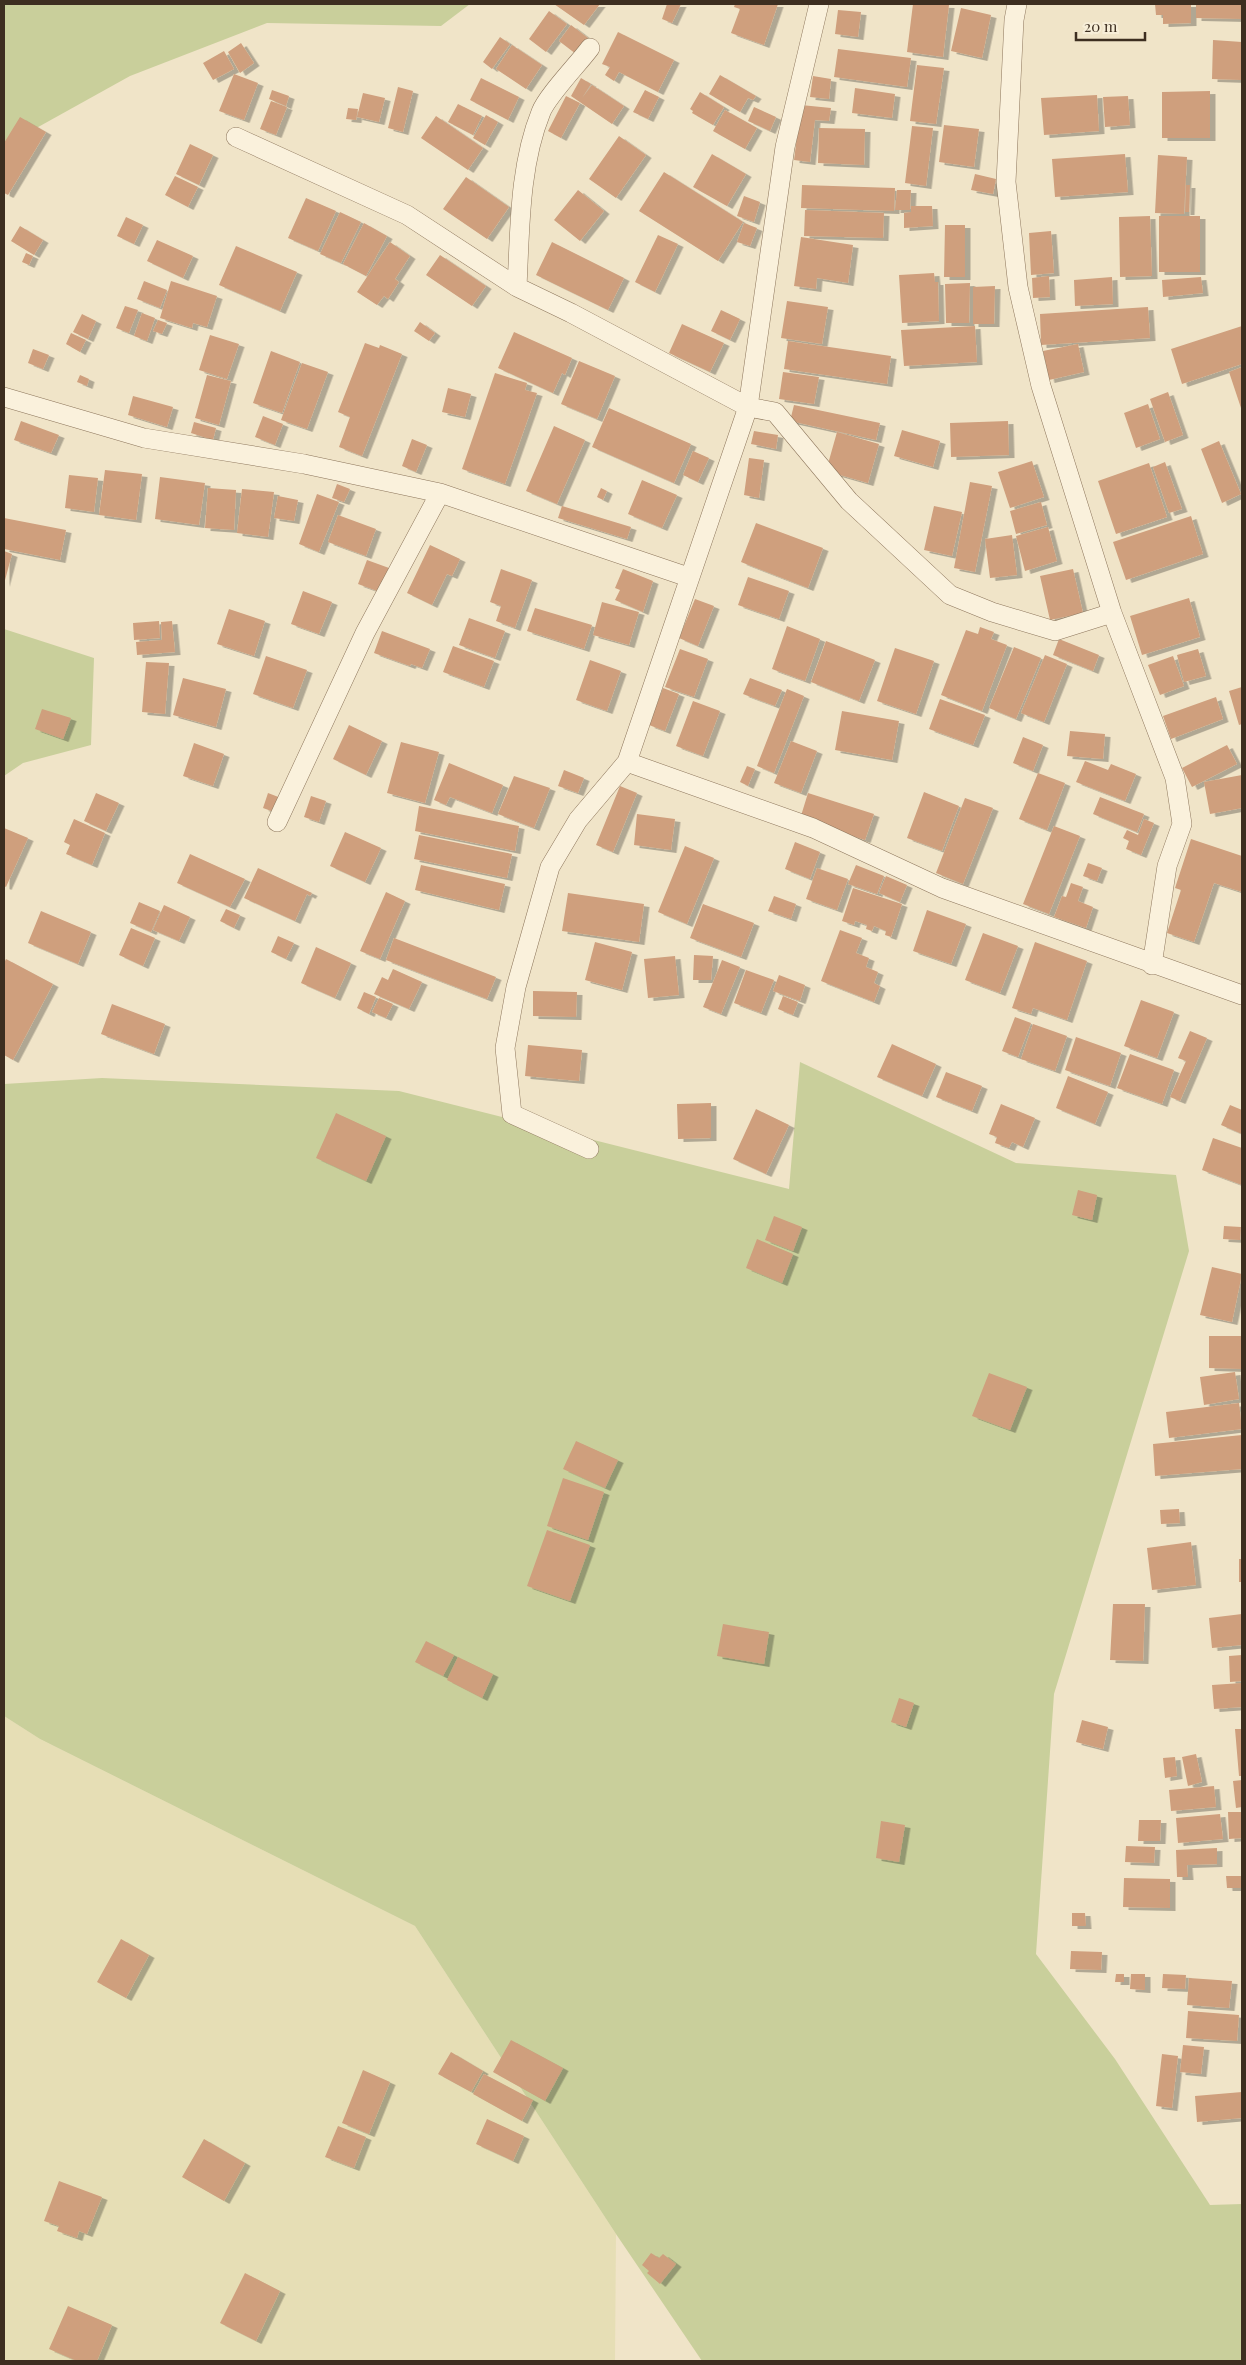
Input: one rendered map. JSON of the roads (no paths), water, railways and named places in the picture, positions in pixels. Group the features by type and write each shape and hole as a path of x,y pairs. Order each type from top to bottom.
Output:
{"street":[{"path":"589,1149 512,1114 505,1048 516,987 550,867 578,820 627,762 688,577 748,407 785,147 818,4"},
{"path":"1017,4 1014,20 1006,182 1018,287 1041,386 1112,613 1175,778 1182,824 1167,866 1152,965"},
{"path":"517,287 528,153 542,110 590,48"},
{"path":"236,137 407,215 517,287 571,313 748,407 775,412 849,502 950,596 992,612 1055,631 1112,613"},
{"path":"4,397 144,438 304,464 440,493 688,577"},
{"path":"277,822 365,632 440,493"},
{"path":"627,762 813,828 942,888 1152,965 1242,995"}]}
